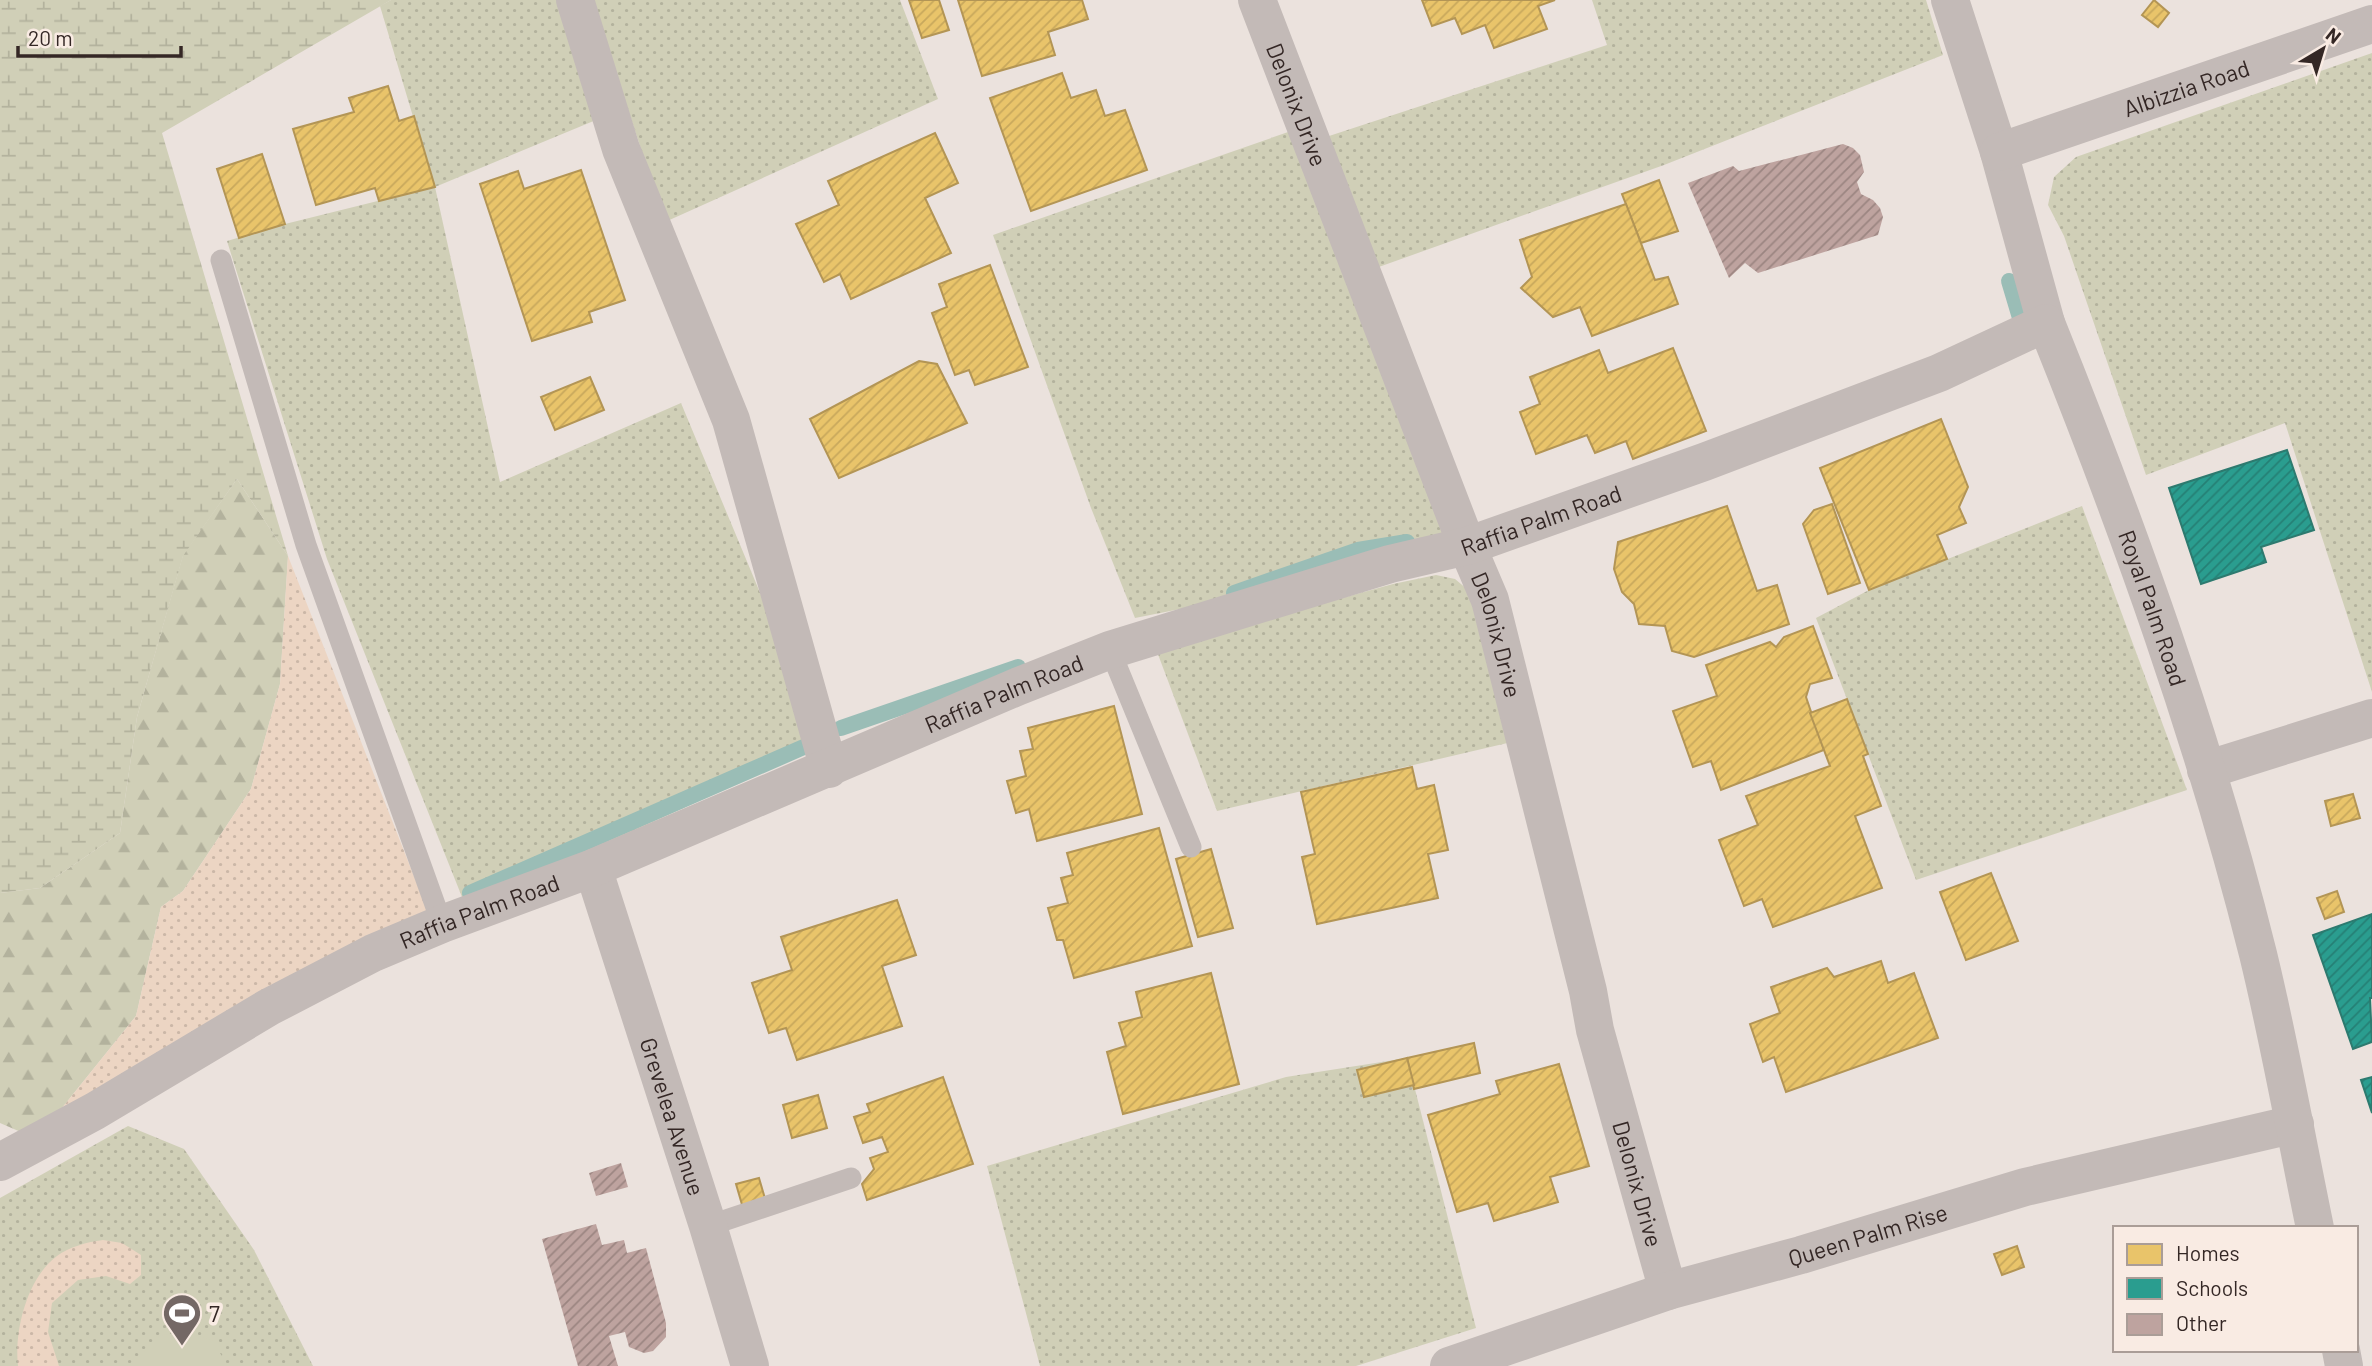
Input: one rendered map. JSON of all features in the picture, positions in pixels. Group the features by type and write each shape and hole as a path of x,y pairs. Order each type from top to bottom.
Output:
{"street":[{"path":"575,0 621,149 731,420 829,769"},
{"name":"Delonix Drive","path":"1257,0 1490,600 1566,900 1595,1030 1668,1291"},
{"name":"Royal Palm Road","path":"1950,0 1999,152 2046,323 2098,451 2166,643 2206,771 2258,954 2315,1226"},
{"name":"Albizzia Road","path":"1999,152 2372,24"},
{"name":"Raffia Palm Road","path":"0,1163 95,1111 269,1007 373,953 442,924 593,868 1019,686 1110,650 1390,564 1467,546 1704,462 1939,373 2046,323"},
{"path":"2206,771 2372,718"},
{"name":"Grevelea Avenue","path":"593,868 750,1366"},
{"name":"Queen Palm Rise","path":"1449,1366 1668,1291 1801,1255 2025,1187 2295,1124"}],"lane":[{"path":"221,260 306,545 442,924"},
{"path":"1110,650 1191,847"},
{"path":"708,1226 851,1178"}],"green space":[{"path":"0,0 391,0 162,133 288,556 237,479 183,556 137,717 120,833 40,888 0,893"},
{"path":"391,0 558,0 596,120 435,187 500,482 681,403 798,684 805,740 795,757 466,907 327,559 227,241 434,187 380,6"},
{"path":"592,0 900,0 938,99 665,222"},
{"path":"1592,0 1926,0 1943,55 1664,165 1376,268 1326,137 1607,45"},
{"path":"2372,53 2372,692 2285,423 2146,475 2064,236 2048,205 2054,177 2076,157"},
{"path":"1294,130 1447,541 1276,590 1135,618 1091,508 993,235"},
{"path":"237,479 288,556 280,684 251,789 183,891 161,907 136,1016 37,1139 0,1123 0,893 40,888 120,833 137,717 183,555"},
{"path":"2082,506 2187,790 1916,880 1816,618 1869,590"},
{"path":"1436,575 1455,579 1474,595 1516,741 1217,811 1156,649 1393,584"},
{"path":"1407,1058 1476,1328 1356,1366 1040,1366 987,1166 1286,1077"},
{"path":"128,1126 184,1149 254,1250 313,1366 0,1366 0,1198"},
{"name":"7","path":"185,1331 212,1340 228,1366 131,1366 159,1336"}],"sand":[{"path":"288,556 430,917 37,1139 136,1016 161,907 183,891 251,789 280,684"},
{"path":"103,1240 122,1243 141,1255 141,1275 130,1284 106,1276 78,1280 52,1303 48,1332 59,1366 18,1366 21,1322 30,1291 38,1278 62,1253 78,1245"}],"building: Homes":[{"path":"909,0 939,0 949,30 922,38"},
{"path":"958,0 1082,0 1088,19 1048,32 1055,55 982,76"},
{"path":"1422,0 1555,0 1538,6 1547,29 1494,48 1485,25 1462,34 1455,18 1432,26"},
{"path":"2154,0 2169,13 2158,27 2142,15"},
{"path":"1062,73 1071,98 1096,90 1105,116 1125,110 1147,170 1031,211 990,98"},
{"path":"388,86 399,121 414,116 435,187 379,201 375,188 316,205 293,129 354,112 349,98"},
{"path":"935,133 958,183 925,198 951,253 851,299 840,274 824,282 796,224 839,205 828,181"},
{"path":"262,154 285,224 239,238 217,169"},
{"path":"581,170 625,300 589,312 592,322 532,341 480,184 518,171 524,189"},
{"path":"1659,180 1678,231 1641,243 1622,194"},
{"path":"1626,204 1655,280 1668,277 1678,304 1592,336 1580,307 1553,317 1521,288 1532,277 1520,240"},
{"path":"990,265 1028,367 975,385 969,370 955,375 932,313 947,307 939,284"},
{"path":"1673,348 1706,431 1633,459 1626,441 1595,453 1587,435 1536,454 1520,412 1540,404 1530,377 1599,350 1608,373"},
{"path":"919,361 937,364 967,423 839,478 810,419"},
{"path":"590,377 604,410 555,430 541,397"},
{"path":"1941,419 1968,487 1959,507 1966,523 1937,535 1947,559 1869,590 1820,468"},
{"path":"1832,504 1860,583 1828,594 1803,524 1814,510"},
{"path":"1727,506 1757,591 1777,585 1789,624 1694,657 1672,651 1665,626 1639,624 1634,604 1622,592 1614,569 1618,542"},
{"path":"1813,626 1832,678 1810,684 1806,697 1824,750 1721,790 1711,761 1693,767 1673,711 1717,696 1706,665 1770,642 1776,647 1784,637"},
{"path":"1847,699 1868,754 1863,756 1881,806 1855,816 1882,888 1773,927 1762,899 1744,906 1719,840 1758,825 1746,796 1830,766 1810,713"},
{"path":"1114,706 1142,814 1037,841 1029,809 1016,813 1007,781 1026,776 1020,751 1033,749 1028,728"},
{"path":"1412,767 1417,789 1434,785 1448,850 1428,854 1438,898 1317,924 1302,857 1315,854 1301,792"},
{"path":"2353,794 2360,818 2331,826 2325,801"},
{"path":"1159,828 1192,946 1074,978 1063,940 1057,940 1048,908 1068,903 1061,878 1073,875 1067,853"},
{"path":"1211,849 1233,928 1198,937 1176,859"},
{"path":"1991,873 2018,941 1966,960 1940,892"},
{"path":"2337,891 2344,912 2325,919 2317,898"},
{"path":"897,900 916,955 882,966 902,1026 797,1060 786,1028 769,1033 752,983 792,970 781,937"},
{"path":"1881,961 1888,983 1914,973 1938,1038 1786,1092 1774,1057 1763,1062 1750,1024 1780,1013 1771,987 1827,968 1834,977"},
{"path":"1211,973 1239,1084 1123,1114 1107,1052 1126,1046 1119,1023 1142,1017 1136,992"},
{"path":"1474,1043 1480,1073 1414,1089 1407,1058"},
{"path":"1407,1058 1414,1085 1364,1097 1357,1070"},
{"path":"1559,1064 1589,1166 1550,1177 1558,1202 1494,1221 1488,1203 1457,1212 1428,1115 1500,1094 1496,1081"},
{"path":"943,1077 973,1164 867,1200 862,1184 874,1169 870,1158 888,1152 882,1137 863,1143 854,1117 870,1112 867,1104"},
{"path":"818,1095 827,1128 792,1138 783,1105"},
{"path":"759,1178 766,1202 743,1208 736,1184"},
{"path":"2017,1246 2024,1267 2002,1275 1994,1254"}],"building: Schools":[{"path":"2287,450 2314,530 2261,547 2266,562 2201,584 2169,488"},
{"path":"2372,914 2372,1042 2353,1049 2313,935"},
{"path":"2372,1077 2372,1113 2361,1080"}],"building: Other":[{"path":"1843,144 1860,155 1864,172 1857,182 1861,194 1873,200 1880,208 1883,217 1878,235 1758,273 1745,263 1729,278 1688,183 1733,166 1739,171"},
{"path":"621,1163 628,1187 596,1196 589,1173"},
{"path":"596,1224 602,1245 624,1240 627,1253 646,1248 666,1323 666,1337 653,1351 644,1353 629,1347 625,1332 609,1336 618,1366 578,1366 542,1239"}],"waterway":[{"path":"2009,281 2023,328 2018,330"},
{"path":"1234,593 1358,550 1407,542"},
{"path":"841,728 1018,667"},
{"path":"470,893 806,746"}],"place":[{"name":"7","path":"182,1347"}]}
